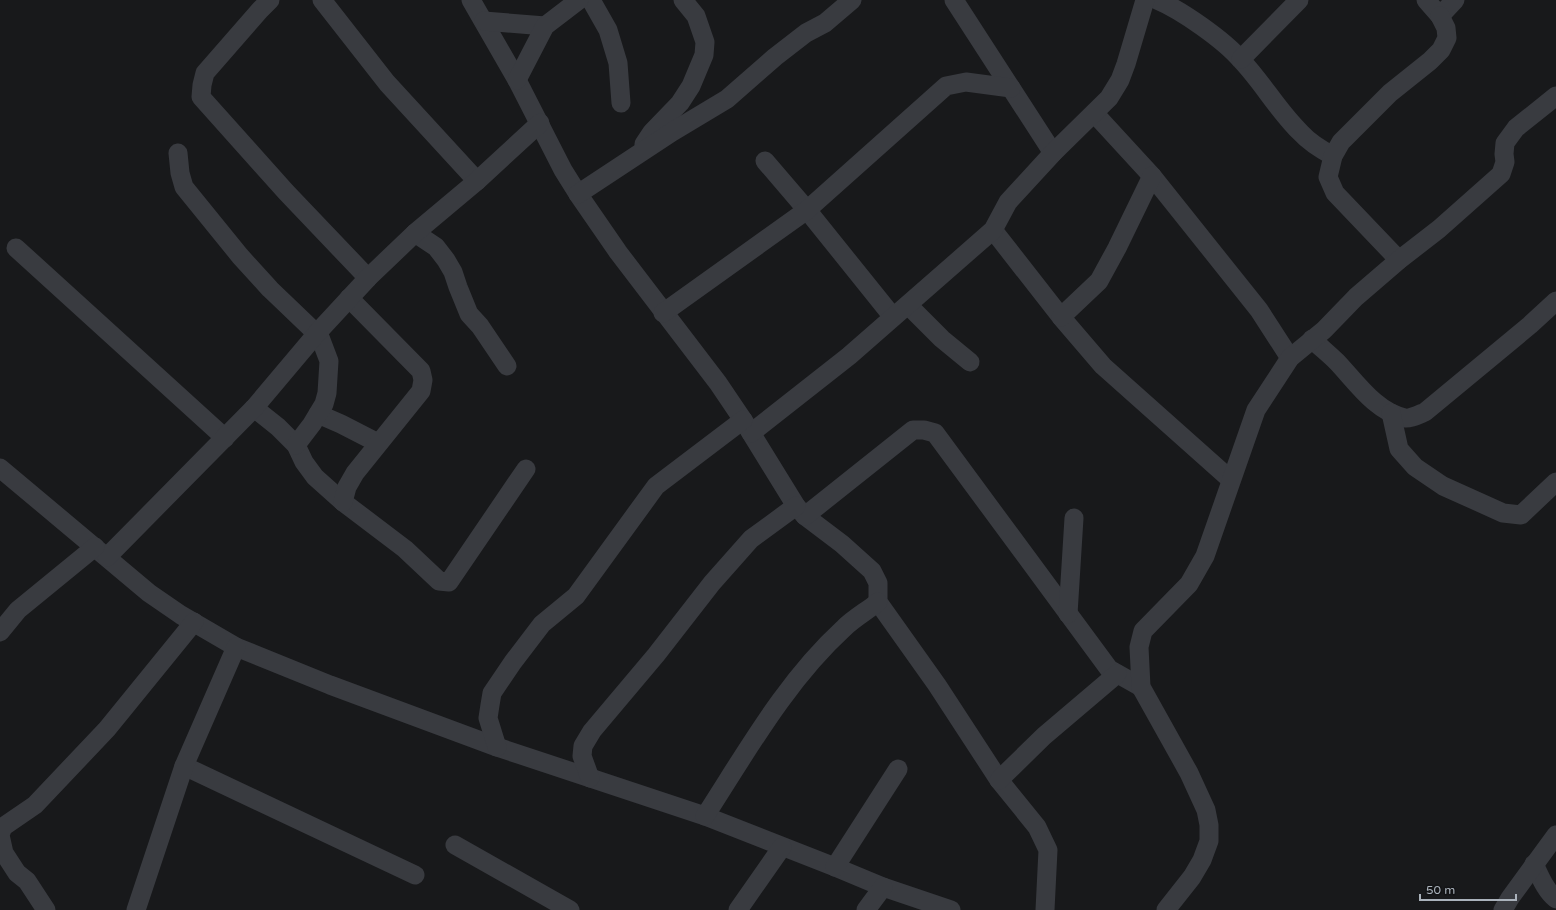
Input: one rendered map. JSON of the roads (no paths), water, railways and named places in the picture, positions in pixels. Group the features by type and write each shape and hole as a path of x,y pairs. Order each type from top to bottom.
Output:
{"street":[{"path":"270,0 205,73 201,97 286,192 368,278"},
{"path":"322,0 387,83 477,181"},
{"path":"471,0 517,80 563,170 578,194 663,313 718,383 747,426 800,511 842,544 872,571 878,583 878,602 938,685 998,780 1037,827 1048,850 1045,910"},
{"path":"517,80 545,26 579,0"},
{"path":"591,0 608,30 618,63 621,103"},
{"path":"634,158 652,132 680,103 692,86 704,55 705,42 696,16 683,0"},
{"path":"578,194 672,132 727,99 775,57 806,33 825,23 852,0"},
{"path":"954,0 1053,153"},
{"path":"497,747 488,718 492,693 542,624 576,596 656,486 849,356 993,230 1008,202 1053,153 1095,114 1109,98 1120,80 1145,0"},
{"path":"1157,0 1180,12 1215,37 1241,59 1281,111 1301,134 1316,146 1333,156"},
{"path":"1241,59 1298,0"},
{"path":"1398,260 1335,193 1328,177 1333,156 1341,142 1390,93 1430,61 1441,50 1447,38 1446,28 1440,16 1426,0"},
{"path":"1440,16 1455,0"},
{"path":"484,22 545,26"},
{"path":"663,313 807,210 946,86 966,82 1011,88"},
{"path":"1166,910 1192,877 1202,860 1209,841 1209,825 1206,810 1189,773 1141,687 1139,647 1143,631 1189,584 1205,556 1230,480 1256,410 1290,358 1324,330 1356,297 1398,260 1439,229 1501,174 1505,162 1505,143 1516,128 1556,96"},
{"path":"1095,114 1152,176 1259,310 1290,358"},
{"path":"0,632 18,610 101,552 225,438 254,408 318,333 368,278 415,233 477,181 540,123"},
{"path":"178,153 180,173 184,187 270,289 318,333 329,361 327,393 324,404 312,424 296,445"},
{"path":"765,161 807,210 893,317"},
{"path":"1061,317 1099,281 1118,248 1152,176"},
{"path":"993,230 1061,317 1103,366 1230,480"},
{"path":"415,233 436,247 446,260 454,272 458,287 469,314 480,326 507,366"},
{"path":"16,248 225,438"},
{"path":"343,502 347,487 355,473 421,391 423,380 421,371 349,298"},
{"path":"1312,339 1380,406 1391,413 1406,419 1425,412 1530,325 1556,301"},
{"path":"908,305 942,339 970,362"},
{"path":"254,408 278,427 296,445 304,462 315,477 343,502 405,549 439,581 449,582 526,469"},
{"path":"1391,413 1399,449 1415,467 1443,486 1504,513 1521,515 1556,482"},
{"path":"318,414 378,443"},
{"path":"590,778 582,756 583,746 592,731 656,655 712,583 751,539 800,511 913,430 924,430 936,433 1110,669 1141,687"},
{"path":"0,468 149,593 236,647 330,685 497,747 705,816 835,867 883,888 951,910"},
{"path":"1068,614 1074,518"},
{"path":"705,816 784,696 803,671 844,628 878,602"},
{"path":"46,910 27,881 17,873 4,854 0,835 3,827 35,804 107,729 194,622"},
{"path":"136,910 184,766 236,647"},
{"path":"998,780 1044,736 1117,674"},
{"path":"184,766 415,875"},
{"path":"835,867 898,769"},
{"path":"1504,910 1510,898 1556,834"},
{"path":"455,845 570,910"},
{"path":"738,910 782,847"},
{"path":"1534,864 1542,882 1551,895 1556,899"},
{"path":"866,910 883,888"}]}
